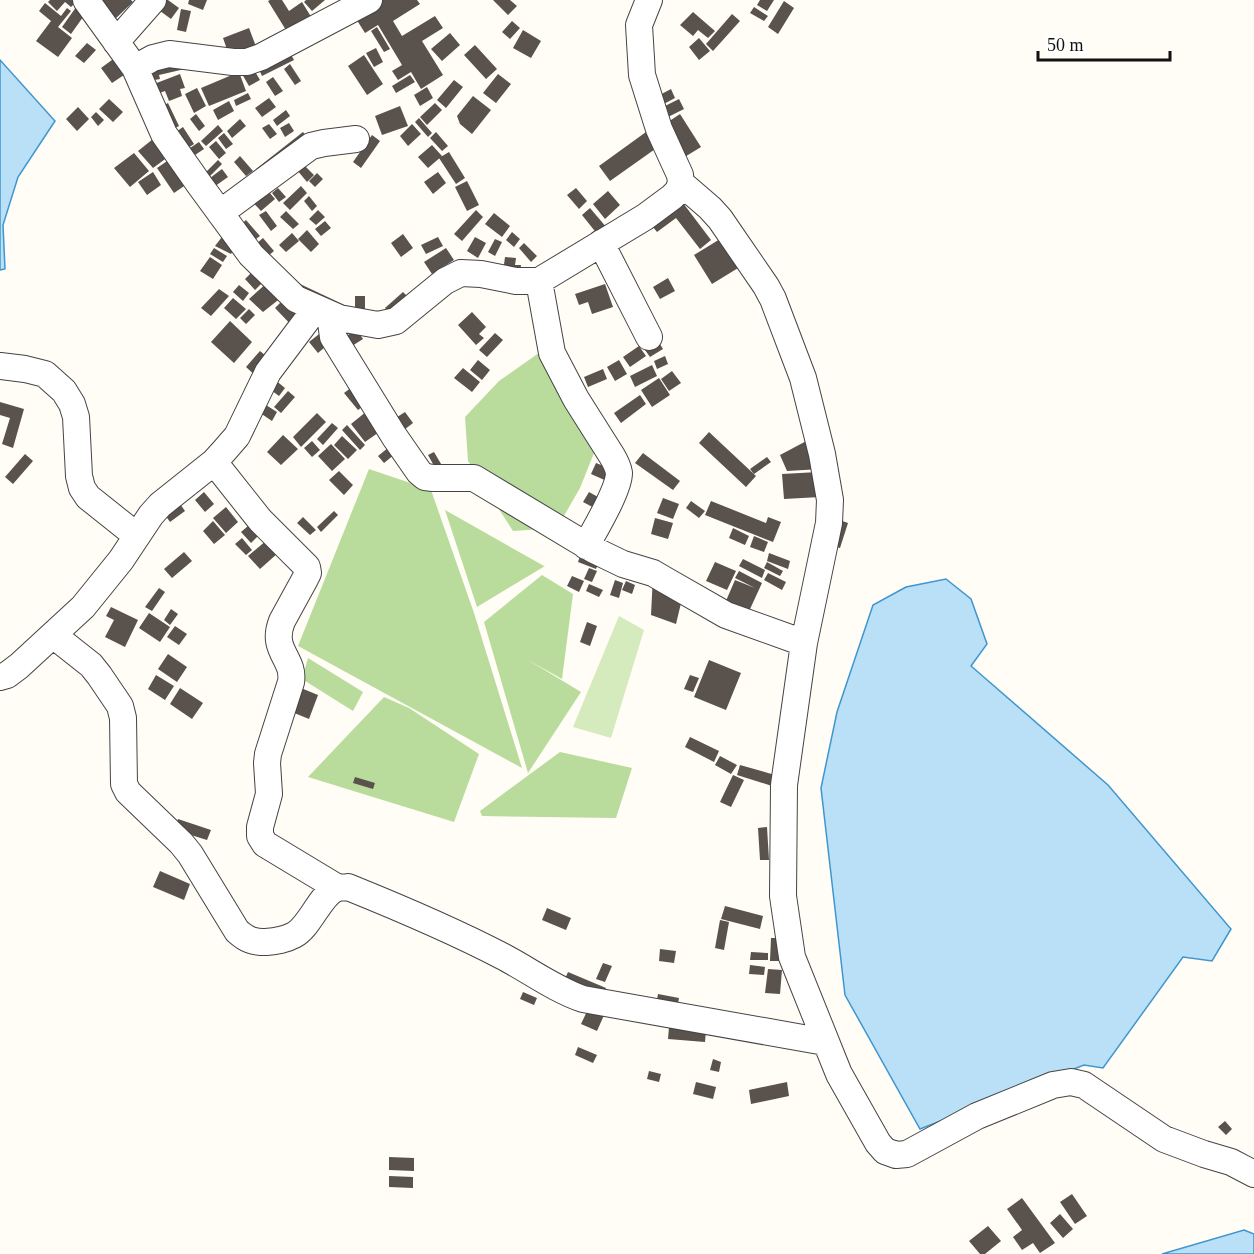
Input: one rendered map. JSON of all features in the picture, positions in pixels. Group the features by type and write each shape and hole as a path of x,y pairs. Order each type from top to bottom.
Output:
{"street":[{"path":"86,0 135,68 164,134 251,255 296,299 339,318 378,325 396,321 445,281 461,273 481,274 516,281 539,281 645,217 678,191 681,183 680,175 659,129 642,75 639,25 649,0"},
{"path":"116,42 153,0"},
{"path":"135,68 153,58 169,54 247,62 261,57 369,0"},
{"path":"220,213 310,146 356,140"},
{"path":"681,183 720,219 773,299 808,394 822,454 831,511 830,523 804,643 784,784 783,896 792,957 839,1074 878,1143 885,1151 896,1155 907,1154 988,1111 1053,1085 1071,1082 1084,1085 1164,1139 1231,1162 1254,1174"},
{"path":"601,243 649,337"},
{"path":"539,281 552,353 576,399 617,464 619,474 618,482 604,513 586,546"},
{"path":"323,311 333,337 394,436 425,477 474,478 586,546 623,564 653,573 726,615 804,643"},
{"path":"0,677 20,666 83,607 121,560 160,505 214,462 237,436 268,372 323,311"},
{"path":"0,366 45,374 64,391 72,404 76,417 79,476 82,488 88,497 137,536"},
{"path":"214,462 260,520 307,567 308,573 279,628 280,647 292,674 268,754 269,794 260,827 260,836 265,844 338,888"},
{"path":"53,635 91,665 120,706 123,718 124,784 128,792 190,854 237,931 245,939 255,942 280,941 295,935 304,927 329,893 338,888 348,887 422,917 503,957 568,994 583,999 825,1042"}],"green space":[{"path":"543,350 598,443 580,488 557,528 513,531 468,461 465,417 499,381"},
{"path":"369,469 431,490 474,613 522,768 298,646"},
{"path":"445,510 544,566 545,566 477,607"},
{"path":"542,575 573,594 562,679 528,660 581,692 528,773 484,622"},
{"path":"619,616 644,630 611,738 573,727"},
{"path":"308,658 363,692 353,711 302,679"},
{"path":"384,697 409,708 479,754 454,822 308,777"},
{"path":"560,752 632,768 616,818 482,816 480,811"}],"water":[{"path":"0,60 55,121 18,177 3,225 5,269 0,270"},
{"path":"946,579 971,599 987,644 971,666 1108,785 1231,929 1212,961 1183,957 1103,1068 1084,1065 920,1129 845,995 821,788 837,712 873,605 906,587"},
{"path":"1244,1230 1254,1234 1254,1254 1162,1254"}],"building":[{"path":"50,0 78,0 71,7 65,2 57,11 48,2"},
{"path":"98,0 131,0 133,2 114,20"},
{"path":"162,0 168,0 179,8 171,19 156,8"},
{"path":"189,0 207,0 203,10 188,4"},
{"path":"282,0 289,11 302,2 313,20 289,35 268,1"},
{"path":"306,0 325,0 312,11 304,2"},
{"path":"377,0 417,0 420,4 393,21 402,36 435,16 443,28 422,41 443,75 421,89 411,72 398,80 392,71 402,65 378,25 365,33 353,14"},
{"path":"493,0 510,0 517,6 508,15"},
{"path":"760,0 774,0 767,11 757,5"},
{"path":"784,1 794,8 778,34 768,27"},
{"path":"45,3 61,16 67,8 71,11 58,27 72,38 58,57 36,41 51,21 39,11"},
{"path":"79,3 88,10 71,34 62,27"},
{"path":"754,7 768,16 764,21 750,13"},
{"path":"181,9 191,11 186,32 177,30"},
{"path":"693,12 715,31 708,38 698,30 693,36 680,25"},
{"path":"732,14 740,21 713,51 706,44"},
{"path":"512,21 520,28 510,39 502,32"},
{"path":"377,27 390,49 384,52 371,31"},
{"path":"249,28 257,49 230,58 223,38"},
{"path":"523,30 541,41 531,58 513,48"},
{"path":"450,33 460,45 442,61 431,49"},
{"path":"699,38 710,51 699,60 689,47"},
{"path":"87,43 96,50 84,63 75,56"},
{"path":"475,45 497,69 486,79 464,55"},
{"path":"376,48 383,62 374,67 366,53"},
{"path":"288,49 294,60 262,76 257,65"},
{"path":"364,55 383,84 367,95 348,66"},
{"path":"186,56 189,68 159,75 160,79 149,81 145,66"},
{"path":"116,57 127,73 112,83 101,68"},
{"path":"290,64 301,81 295,85 284,69"},
{"path":"253,68 260,80 249,86 242,74"},
{"path":"239,72 246,91 209,106 201,88"},
{"path":"180,74 185,88 180,89 182,96 169,101 165,91 157,94 154,84"},
{"path":"498,74 511,84 496,103 483,93"},
{"path":"410,75 415,82 396,93 392,86"},
{"path":"273,77 283,91 275,96 266,82"},
{"path":"454,80 463,87 446,108 437,100"},
{"path":"427,87 433,98 420,106 414,95"},
{"path":"197,88 206,106 194,113 185,94"},
{"path":"671,89 675,98 658,107 654,98"},
{"path":"248,93 251,99 236,106 234,100"},
{"path":"473,96 491,110 472,134 460,124 457,116"},
{"path":"269,98 276,107 262,117 255,108"},
{"path":"109,99 123,112 113,122 99,109"},
{"path":"679,99 684,109 664,119 659,109"},
{"path":"229,101 234,111 218,120 213,110"},
{"path":"168,103 179,126 170,131 159,108"},
{"path":"435,103 442,110 427,125 420,117"},
{"path":"400,106 408,126 382,135 375,116"},
{"path":"78,107 89,119 77,131 66,119"},
{"path":"286,110 290,116 277,126 273,120"},
{"path":"96,112 104,120 98,126 91,117"},
{"path":"196,114 205,126 199,131 190,119"},
{"path":"680,114 701,147 683,158 662,126"},
{"path":"419,118 432,133 428,137 415,122"},
{"path":"240,119 246,126 232,138 227,131"},
{"path":"289,123 294,131 285,137 280,128"},
{"path":"269,124 277,134 270,139 262,128"},
{"path":"412,124 421,134 408,146 400,136"},
{"path":"218,125 223,131 206,146 201,141"},
{"path":"183,127 194,144 185,150 173,134"},
{"path":"303,132 310,141 263,179 256,169"},
{"path":"436,132 448,146 442,151 430,138"},
{"path":"646,132 658,147 610,181 599,166"},
{"path":"224,133 233,144 226,149 218,138"},
{"path":"158,135 172,154 153,168 138,151"},
{"path":"372,135 380,141 361,168 353,162"},
{"path":"216,141 226,153 219,159 209,147"},
{"path":"199,142 204,149 192,157 187,150"},
{"path":"432,145 442,156 428,168 418,157"},
{"path":"449,152 465,178 456,184 439,158"},
{"path":"134,153 149,171 130,187 114,168"},
{"path":"240,156 253,171 246,176 234,162"},
{"path":"173,157 190,182 174,193 157,168"},
{"path":"218,160 222,164 208,178 204,174"},
{"path":"304,165 314,175 307,182 297,170"},
{"path":"222,169 228,177 211,189 206,181"},
{"path":"153,172 161,185 147,195 138,182"},
{"path":"438,172 446,183 433,194 424,182"},
{"path":"317,173 323,179 315,187 309,181"},
{"path":"467,181 479,205 467,211 455,187"},
{"path":"263,185 275,199 261,211 249,198"},
{"path":"301,186 307,193 290,210 283,203"},
{"path":"278,188 286,197 279,202 272,193"},
{"path":"576,188 587,201 579,209 567,195"},
{"path":"608,191 620,205 605,219 593,204"},
{"path":"309,196 317,206 312,211 304,201"},
{"path":"680,199 711,240 700,249 676,218 657,232 649,222"},
{"path":"590,208 607,228 598,235 582,215"},
{"path":"318,210 325,217 316,225 309,219"},
{"path":"476,210 483,217 462,241 454,234"},
{"path":"266,211 277,226 271,231 259,215"},
{"path":"286,211 299,224 293,229 280,217"},
{"path":"494,213 510,226 502,237 485,224"},
{"path":"246,220 260,236 252,242 238,227"},
{"path":"325,221 331,228 321,236 315,229"},
{"path":"307,230 319,244 311,252 298,239"},
{"path":"512,232 520,239 514,247 506,240"},
{"path":"225,233 238,243 231,254 215,246"},
{"path":"292,233 299,241 286,252 279,245"},
{"path":"403,234 413,248 401,257 391,243"},
{"path":"725,236 743,265 712,284 694,255"},
{"path":"438,237 443,246 426,254 421,245"},
{"path":"475,237 486,243 478,258 467,251"},
{"path":"263,238 274,251 267,257 256,244"},
{"path":"495,239 502,242 495,256 488,252"},
{"path":"524,243 537,256 531,262 519,248"},
{"path":"214,248 227,256 223,262 210,254"},
{"path":"446,248 454,260 432,274 424,262"},
{"path":"210,257 222,265 213,279 200,271"},
{"path":"505,257 516,258 515,265 521,265 520,275 503,272"},
{"path":"254,270 264,281 255,290 245,279"},
{"path":"668,278 675,291 660,299 653,287"},
{"path":"269,281 282,297 263,312 249,299"},
{"path":"300,284 351,308 296,292"},
{"path":"605,284 613,307 592,314 588,302 579,305 575,294"},
{"path":"239,285 249,293 243,301 233,292"},
{"path":"219,289 229,296 211,316 201,308"},
{"path":"403,292 411,300 392,317 385,308"},
{"path":"355,296 365,296 365,317 355,317"},
{"path":"233,298 246,309 236,319 224,308"},
{"path":"285,298 305,319 295,329 275,308"},
{"path":"249,309 255,315 246,324 240,318"},
{"path":"472,312 486,327 479,334 484,338 476,345 458,325"},
{"path":"230,321 252,342 234,363 211,342"},
{"path":"357,330 363,339 352,346 346,336"},
{"path":"323,331 331,342 318,353 309,342"},
{"path":"495,333 503,340 487,357 479,350"},
{"path":"658,341 663,349 650,357 645,350"},
{"path":"639,346 646,356 630,367 623,357"},
{"path":"260,351 272,361 258,378 246,367"},
{"path":"665,356 668,364 657,369 654,361"},
{"path":"478,360 490,370 482,380 470,370"},
{"path":"619,360 627,374 615,381 607,367"},
{"path":"652,365 657,376 635,387 630,376"},
{"path":"463,368 480,382 472,392 454,378"},
{"path":"603,369 607,379 588,387 584,377"},
{"path":"672,371 681,383 669,391 661,379"},
{"path":"659,378 670,395 652,407 641,390"},
{"path":"274,379 285,388 279,396 267,387"},
{"path":"356,384 369,402 358,410 344,393"},
{"path":"288,391 295,397 281,413 274,407"},
{"path":"640,395 646,404 621,423 614,413"},
{"path":"258,400 277,412 272,421 253,408"},
{"path":"0,402 24,409 13,448 2,444 10,418 0,415"},
{"path":"367,411 382,430 365,442 351,424"},
{"path":"405,412 413,423 400,433 391,421"},
{"path":"317,413 326,422 301,447 293,437"},
{"path":"332,423 338,428 323,445 317,439"},
{"path":"347,425 365,445 360,450 342,430"},
{"path":"709,432 756,476 746,487 699,443"},
{"path":"283,435 298,449 281,465 267,452"},
{"path":"342,436 357,450 348,459 334,445"},
{"path":"812,438 821,469 787,471 780,455"},
{"path":"312,441 320,450 312,457 304,448"},
{"path":"394,443 400,450 384,463 378,456"},
{"path":"331,444 345,459 332,471 318,456"},
{"path":"434,452 444,469 438,473 428,455"},
{"path":"643,453 680,481 673,490 635,463"},
{"path":"25,454 33,461 13,484 5,477"},
{"path":"767,457 771,462 754,474 750,469"},
{"path":"596,463 614,470 609,482 591,474"},
{"path":"339,471 353,485 344,495 329,480"},
{"path":"818,472 820,497 784,499 782,474"},
{"path":"204,492 214,504 205,512 195,500"},
{"path":"589,492 607,502 602,512 583,502"},
{"path":"663,498 679,504 673,519 657,513"},
{"path":"178,501 185,511 170,522 163,512"},
{"path":"691,501 705,511 699,518 686,508"},
{"path":"711,501 766,523 768,517 781,522 773,542 705,515"},
{"path":"226,507 238,522 226,533 213,518"},
{"path":"334,511 338,515 321,532 317,527"},
{"path":"303,517 316,530 310,535 297,523"},
{"path":"655,518 673,523 668,539 651,534"},
{"path":"837,519 848,523 840,548 829,545"},
{"path":"213,521 225,535 214,544 203,531"},
{"path":"248,526 258,536 251,543 241,532"},
{"path":"733,528 749,536 745,545 729,538"},
{"path":"754,536 768,542 764,552 750,547"},
{"path":"242,538 252,550 246,555 235,544"},
{"path":"267,540 278,553 260,569 248,556"},
{"path":"582,550 601,557 596,569 578,562"},
{"path":"184,552 192,561 172,578 164,569"},
{"path":"769,553 790,561 788,569 767,561"},
{"path":"743,559 765,570 762,578 739,566"},
{"path":"715,562 736,571 727,590 706,581"},
{"path":"767,562 783,571 780,576 764,568"},
{"path":"589,568 597,571 592,582 584,579"},
{"path":"739,571 762,583 745,620 722,610 735,580 755,588 735,578"},
{"path":"768,573 786,582 782,590 764,580"},
{"path":"653,575 682,599 676,624 651,615"},
{"path":"572,576 584,581 579,592 567,586"},
{"path":"615,580 623,583 619,598 610,595"},
{"path":"626,581 635,585 632,594 622,590"},
{"path":"589,584 603,590 599,597 586,591"},
{"path":"159,588 165,592 152,611 145,607"},
{"path":"111,607 138,620 125,647 105,637 114,620 106,616"},
{"path":"171,609 178,614 170,625 164,620"},
{"path":"149,613 170,627 160,642 139,628"},
{"path":"587,622 597,626 590,646 580,642"},
{"path":"175,626 187,634 179,645 167,637"},
{"path":"168,654 187,667 177,682 158,669"},
{"path":"709,660 741,673 726,710 694,697"},
{"path":"156,675 174,686 165,700 148,689"},
{"path":"690,675 699,678 693,692 684,689"},
{"path":"296,686 318,695 309,719 287,710"},
{"path":"180,688 203,703 192,719 170,704"},
{"path":"690,737 719,751 714,762 685,747"},
{"path":"720,756 737,765 731,774 715,765"},
{"path":"740,765 775,775 772,786 737,775"},
{"path":"733,775 744,780 731,807 720,802"},
{"path":"355,777 375,783 373,789 353,783"},
{"path":"178,819 211,830 207,840 175,830"},
{"path":"767,827 769,860 760,860 758,828"},
{"path":"160,871 190,884 184,900 153,887"},
{"path":"725,906 763,916 760,929 721,919"},
{"path":"547,908 571,918 566,930 542,920"},
{"path":"720,920 729,922 724,950 715,948"},
{"path":"771,938 781,938 780,961 770,961"},
{"path":"660,949 676,951 674,963 659,961"},
{"path":"751,952 768,953 768,960 750,960"},
{"path":"603,963 612,966 605,982 596,979"},
{"path":"750,965 765,967 764,975 749,974"},
{"path":"768,969 782,970 780,994 765,993"},
{"path":"568,972 606,988 602,997 564,981"},
{"path":"523,992 537,998 534,1005 520,999"},
{"path":"658,994 679,998 677,1009 656,1005"},
{"path":"589,1007 605,1013 597,1031 581,1024"},
{"path":"669,1027 706,1030 705,1042 668,1039"},
{"path":"578,1047 597,1055 593,1063 575,1055"},
{"path":"713,1059 721,1062 719,1072 710,1070"},
{"path":"649,1071 661,1074 659,1082 647,1079"},
{"path":"696,1082 716,1087 713,1099 693,1094"},
{"path":"787,1082 789,1096 751,1104 749,1090"},
{"path":"1225,1121 1232,1129 1226,1135 1218,1127"},
{"path":"389,1157 414,1158 414,1171 389,1170"},
{"path":"389,1176 413,1177 413,1188 389,1187"},
{"path":"1072,1194 1087,1216 1075,1224 1060,1202"},
{"path":"1022,1198 1055,1243 1040,1253 1033,1243 1022,1250 1013,1237 1022,1230 1007,1209"},
{"path":"1060,1214 1073,1229 1063,1238 1050,1223"},
{"path":"988,1226 1001,1241 985,1254 980,1254 969,1241"}]}
